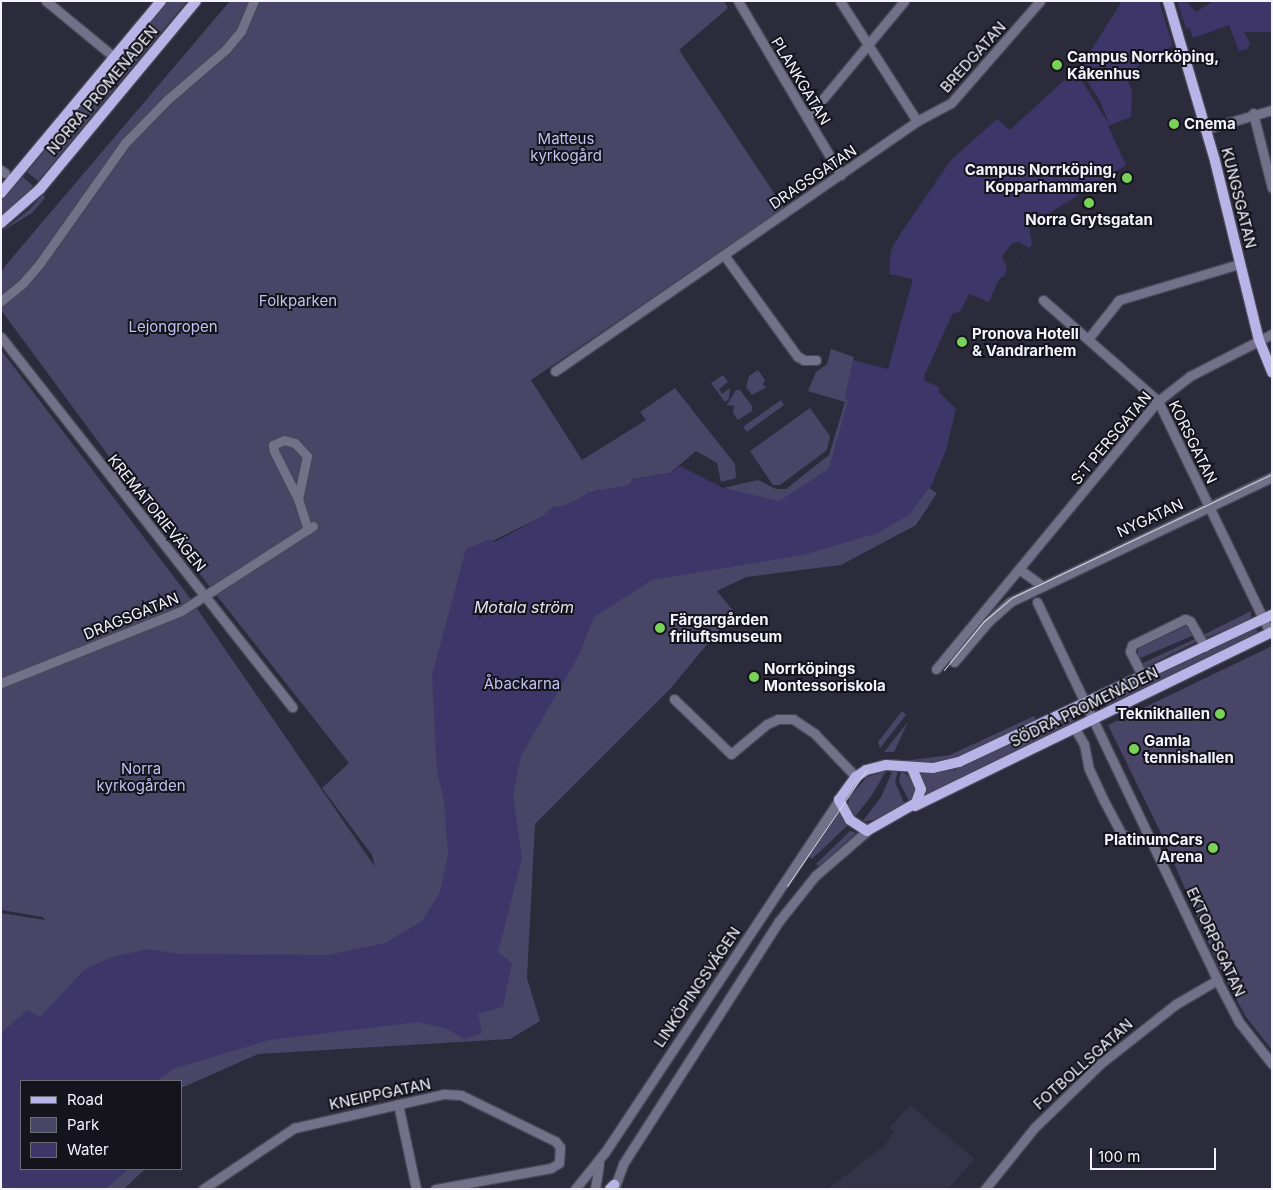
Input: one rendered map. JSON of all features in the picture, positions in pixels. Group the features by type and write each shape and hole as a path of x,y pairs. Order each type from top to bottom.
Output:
{"main road":[{"name":"NORRA PROMENADEN","path":"1,192 21,173 161,1"},
{"name":"NORRA PROMENADEN","path":"1,223 32,198 196,1"},
{"name":"KUNGSGATAN","path":"1168,1 1206,130 1259,340 1272,372"},
{"name":"SÖDRA PROMENADEN","path":"912,768 940,767 959,762 1086,704 1267,617"},
{"name":"SÖDRA PROMENADEN","path":"910,809 1092,718 1271,632"},
{"path":"886,764 912,768 921,789 919,800 910,809 867,831 850,820 839,800 856,777 886,764"}],"street":[{"path":"46,1 114,57"},
{"path":"1,301 22,284 40,263 125,143 167,100 226,49 241,31 254,1"},
{"name":"PLANKGATAN","path":"738,1 841,175"},
{"path":"840,1 917,121"},
{"path":"807,118 904,1"},
{"name":"BREDGATAN","path":"917,121 956,100 1040,1"},
{"path":"1206,130 1253,113 1272,110"},
{"path":"1253,113 1272,188"},
{"name":"DRAGSGATAN","path":"555,371 917,121"},
{"path":"724,255 797,356 804,360 816,360"},
{"path":"1088,339 1119,300 1239,264"},
{"name":"KORSGATAN","path":"1043,300 1158,402 1208,506 1267,617 1271,632"},
{"name":"S:T PERSGATAN","path":"936,669 1158,402 1190,376 1272,334"},
{"name":"KREMATORIEVÄGEN","path":"1,337 292,706"},
{"path":"284,440 295,443 307,456 298,499 274,451 273,445 284,440"},
{"path":"112,478 123,471"},
{"name":"NYGATAN","path":"1041,585 1272,476"},
{"name":"DRAGSGATAN","path":"1,683 174,614 205,595 311,528 298,499"},
{"path":"1019,569 1031,581 1041,585"},
{"path":"954,662 998,612 1041,585"},
{"name":"EKTORPSGATAN","path":"1037,602 1217,980 1239,1022 1272,1064"},
{"name":"SÖDRA PROMENADEN","path":"1143,677 1130,650 1132,645 1176,623 1190,620 1204,647"},
{"path":"674,699 731,754 767,724 778,719 793,719 815,734 856,777"},
{"path":"1074,727 1084,744 1089,769 1103,799 1122,834 1134,840"},
{"name":"LINKÖPINGSVÄGEN","path":"575,1189 600,1160 839,800"},
{"name":"LINKÖPINGSVÄGEN","path":"613,1187 623,1164 779,921 815,876 867,831"},
{"name":"FOTBOLLSGATAN","path":"985,1189 1034,1128 1100,1064 1176,1004 1217,980"},
{"name":"KNEIPPGATAN","path":"203,1189 294,1128 444,1094 461,1095 555,1141 560,1146 562,1155 558,1163 551,1168 435,1189"},
{"path":"398,1104 416,1189"},
{"path":"595,1189 600,1160"}],"shaded area":[{"path":"910,1105 975,1159 948,1189 828,1189 884,1146 894,1132 889,1128"}],"green space":[{"path":"168,1 187,1 38,181 27,172"},
{"path":"230,1 724,1 728,8 679,50 784,208 531,380 582,460 646,420 640,412 675,388 735,464 736,478 721,482 717,463 696,451 670,473 633,479 629,485 609,491 598,490 560,508 553,507 542,517 488,543 921,483 937,493 916,525 841,565 746,577 717,591 734,612 670,689 535,824 527,978 540,1021 510,1039 258,1054 182,1088 182,1080 20,1080 20,1170 144,1170 124,1189 1,1189 1,913 45,920 43,917 1,910 1,350 187,594 375,867 372,855 322,788 349,763 139,497 1,310 1,272"},
{"path":"23,177 33,186 21,201 1,217 1,201"},
{"path":"43,194 45,198 32,213 1,232 30,209"},
{"path":"831,349 854,357 845,399 849,400 829,469 779,502 723,488 758,480 776,489 786,489 829,455 845,402 808,391 816,372 827,364"},
{"path":"758,370 765,380 763,385 767,387 752,395 746,387 749,376"},
{"path":"723,375 728,382 719,389 722,394 730,388 729,399 725,402 711,383"},
{"path":"736,390 740,390 752,406 752,411 738,420 733,413 734,406 727,405"},
{"path":"781,400 784,405 747,432 743,427"},
{"path":"810,408 830,436 827,450 780,485 773,485 750,451"},
{"path":"1251,611 1251,620 1205,638 1203,635"},
{"path":"1188,625 1194,635 1138,659 1138,649"},
{"path":"1255,626 1259,635 1108,708 1104,699"},
{"path":"1197,638 1198,641 1143,668 1141,664"},
{"path":"1272,646 1272,1050 1246,1017 1220,969 1159,829 1108,725"},
{"path":"902,711 906,715 880,748 878,742"},
{"path":"1071,715 1076,724 924,795 925,785 920,773 955,770"},
{"path":"1034,716 1036,720 954,758 931,762 904,761 950,755"},
{"path":"908,722 894,752 884,752"},
{"path":"893,770 898,771 895,782 905,805 874,820 862,822 881,797"},
{"path":"886,771 872,795 854,818 848,807 849,797 867,777"},
{"path":"901,771 912,778 916,785 915,798 910,803 899,781"},
{"path":"839,811 848,825 812,859 808,856"},
{"path":"850,831 856,833 819,866 816,864"}],"water":[{"name":"Motala ström","path":"1122,1 1186,1 1196,12 1213,1 1272,1 1272,32 1244,32 1250,43 1247,49 1236,52 1227,29 1191,44 1169,47 1169,56 1163,60 1156,61 1152,55 1151,58 1142,60 1128,81 1132,91 1131,117 1108,126 1126,165 1029,226 1032,244 1017,268 999,279 989,302 969,294 960,312 953,313 924,376 925,381 939,387 939,392 956,409 946,450 932,484 910,514 878,533 803,555 652,580 594,617 579,655 521,756 513,797 522,858 498,952 512,963 503,1007 478,1014 482,1033 464,1039 447,1029 418,1022 269,1040 173,1069 158,1080 20,1080 20,1170 128,1170 105,1189 1,1189 1,1033 27,1010 40,1017 84,970 109,958 147,949 180,954 328,955 385,943 422,921 440,892 448,854 444,801 437,771 432,675 466,549 491,539 495,542 542,517 553,507 570,504 589,492 629,485 633,479 670,473 680,466 723,488 779,501 829,469 848,400 845,399 853,360 888,369 913,279 889,274 891,250 902,231 951,160 997,119 1010,130 1084,62"}],"pier":[{"path":"1159,1 1177,1 1186,29 1190,28 1193,38 1229,25 1239,51 1236,52 1227,29 1191,47 1174,50"},
{"path":"1078,67 1100,101 1110,126 1075,70"},
{"path":"1019,242 1029,248 1014,272 1004,275 1007,269 1002,256 1012,243"}],"tram line":[{"path":"944,670 983,622 1013,597 1272,474"},
{"path":"787,886 866,770"}],"place":[{"name":"Campus Norrköping, Kåkenhus","path":"1057,65"},
{"name":"Cnema","path":"1174,124"},
{"name":"Campus Norrköping, Kopparhammaren","path":"1127,178"},
{"name":"Norra Grytsgatan","path":"1089,203"},
{"name":"Pronova Hotell & Vandrarhem","path":"962,342"},
{"name":"Färgargården friluftsmuseum","path":"660,628"},
{"name":"Norrköpings Montessoriskola","path":"754,677"},
{"name":"Teknikhallen","path":"1220,714"},
{"name":"Gamla tennishallen","path":"1134,749"},
{"name":"PlatinumCars Arena","path":"1213,848"}],"park label":[{"name":"Matteus kyrkogård","path":"566,146"},
{"name":"Folkparken","path":"298,301"},
{"name":"Lejongropen","path":"173,327"},
{"name":"Åbackarna","path":"522,684"},
{"name":"Norra kyrkogården","path":"141,776"}]}
